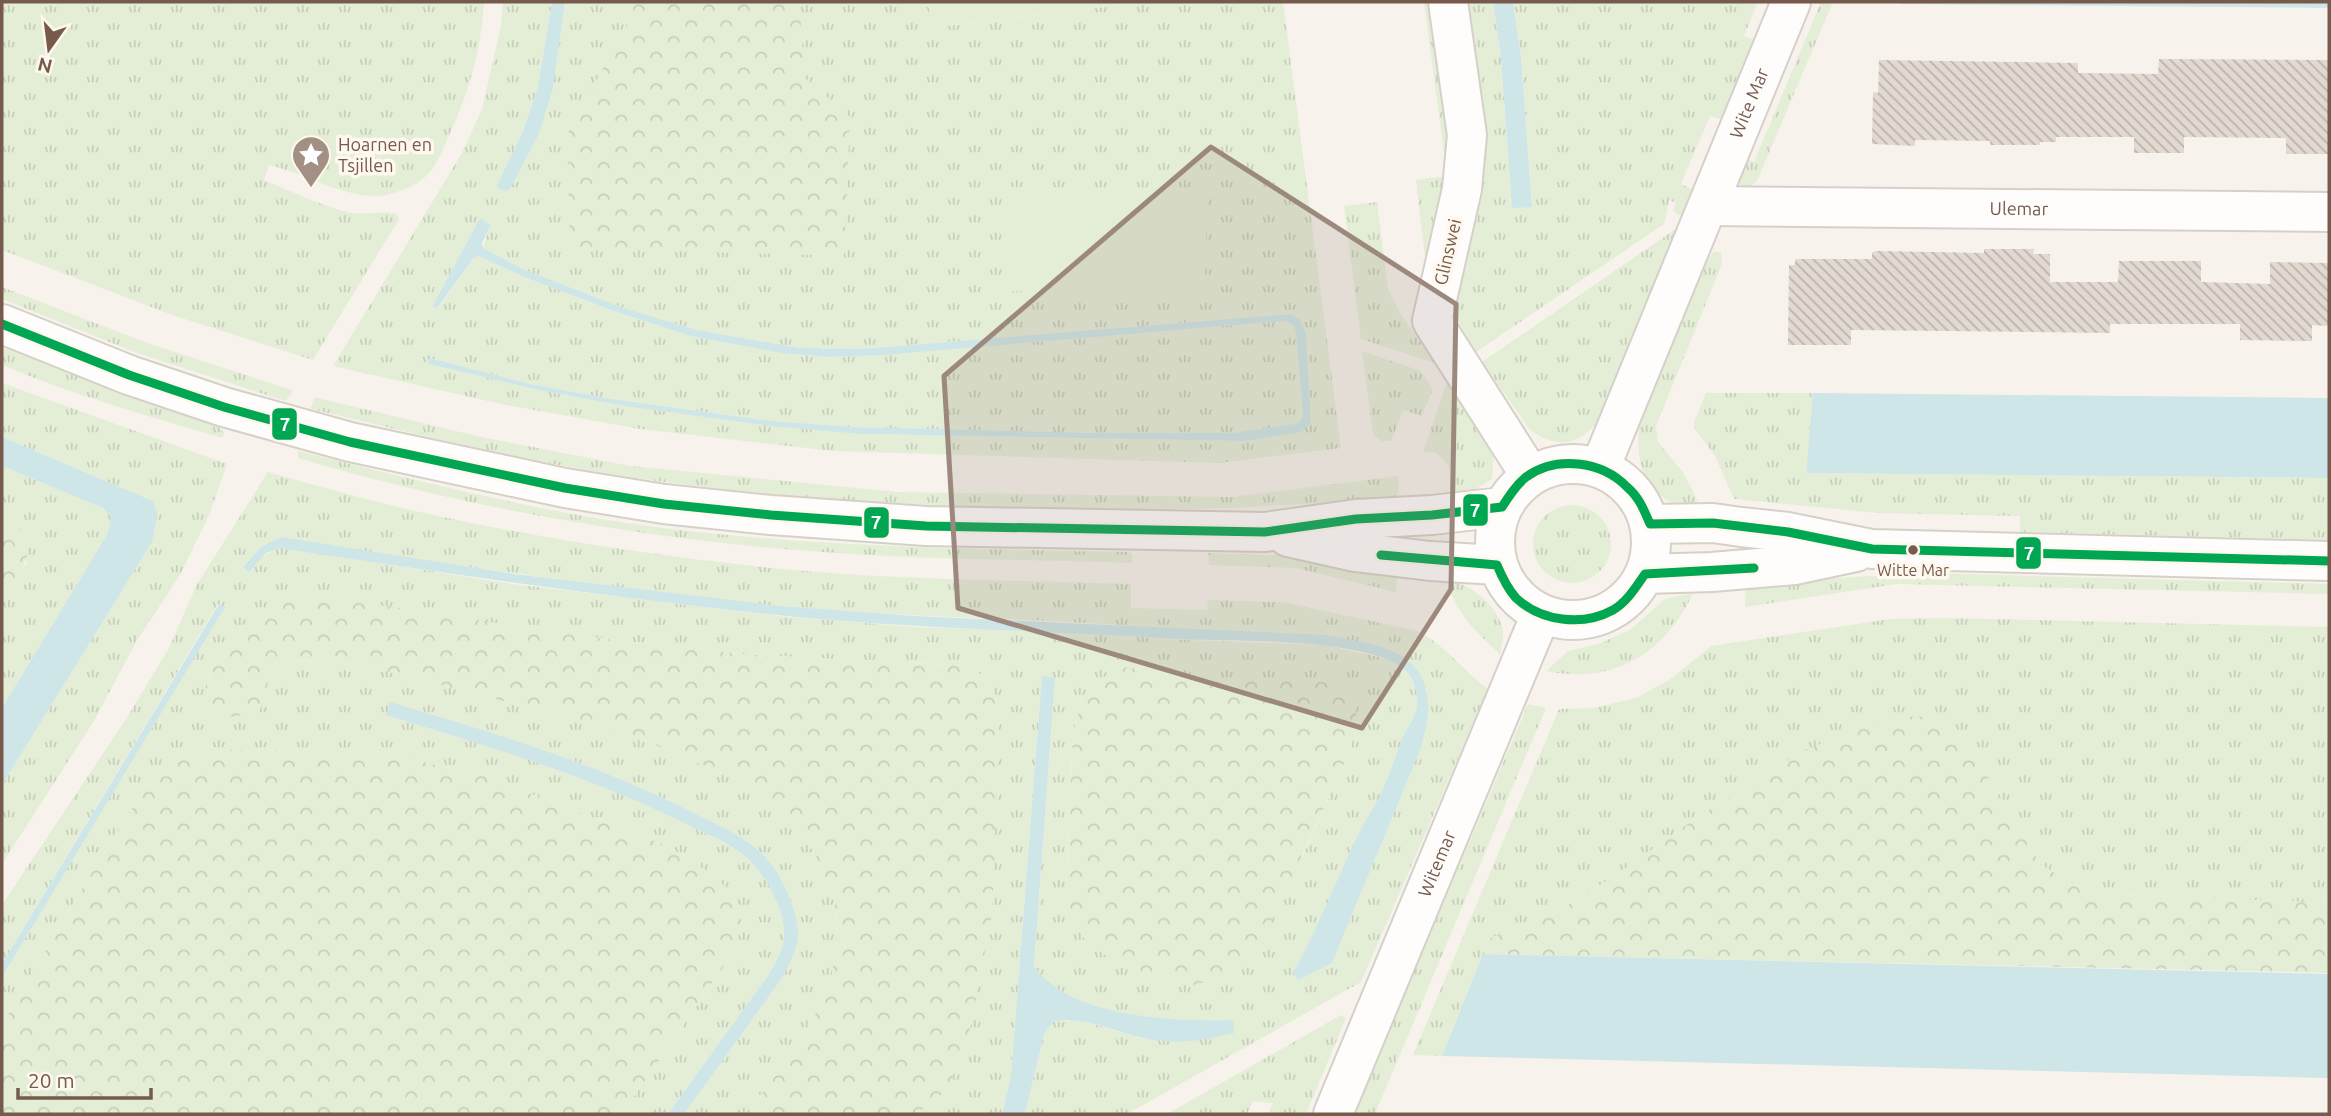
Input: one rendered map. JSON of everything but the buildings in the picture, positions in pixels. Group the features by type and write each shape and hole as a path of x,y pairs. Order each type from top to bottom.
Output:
{"street":[{"name":"Glinswei","path":"1448,2 1467,135 1462,189 1432,321 1530,475"},
{"name":"Wite Mar","path":"1600,468 1791,2"},
{"name":"Ulemar","path":"1709,206 2329,212"},
{"path":"2,324 129,375 224,407 350,442 565,488 664,504 926,526 1265,533 1356,519 1432,515 1502,507"},
{"path":"1576,463 1600,468 1622,480 1640,500 1650,524 1651,549 1645,574 1632,594 1612,610 1590,619 1565,620 1541,614 1522,603 1507,586 1497,565 1494,535 1502,507 1514,488 1530,475 1552,465 1576,463"},
{"path":"1650,524 1713,523 1788,532 1872,549 2329,561"},
{"path":"1265,533 1355,552 1430,561 1497,565"},
{"path":"1645,574 1795,565 1872,549"},
{"name":"Witemar","path":"1332,1114 1541,614"}],"highlighted area":[{"path":"1211,147 1456,304 1451,589 1362,728 958,608 944,376"}],"green space":[{"path":"2,2 484,2 477,56 461,106 438,160 429,174 420,181 388,194 362,195 269,165 264,180 305,198 347,212 391,213 397,214 399,219 313,360 175,316 2,250"},
{"path":"503,2 552,2 538,87 523,131 497,185 505,191 510,189 539,134 553,88 565,2 928,2 932,28 1143,2 1283,2 1341,448 1219,463 832,451 640,429 501,404 333,366 462,153 482,109 501,26","holes":["480,218 490,225 483,248 523,269 621,307 697,330 800,348 860,349 1291,314 1306,333 1311,422 1245,441 861,434 624,406 534,389 429,364 428,359 434,359 530,384 612,399 772,421 853,427 1094,433 1233,433 1294,424 1303,417 1296,333 1294,326 1285,321 884,355 828,357 781,353 690,336 614,311 524,277 478,256 473,259 439,307 432,307"]},
{"path":"633,2 799,2 805,78 850,117 844,256 570,248 567,135 633,12"},
{"path":"928,2 1143,2 931,28"},
{"path":"1424,2 1440,2 1458,134 1426,266 1416,180 1447,176"},
{"path":"1459,2 1493,2 1501,58 1512,208 1532,206 1521,57 1513,2 1758,2 1744,36 1760,42 1726,121 1710,116 1681,184 1697,192 1685,219 1673,211 1676,203 1669,200 1664,224 1476,352 1460,325 1454,302"},
{"path":"1821,2 1833,2 1757,181 1751,186 1743,187 1737,181 1741,157 1754,162"},
{"path":"1011,187 1207,191 1205,295 1009,291"},
{"path":"1377,202 1388,289 1400,313 1435,363 1361,339 1344,206"},
{"path":"1677,228 1682,228 1597,423 1581,437 1565,442 1548,440 1530,430 1482,362"},
{"path":"1713,252 1721,252 1722,264 1656,426 1658,442 1683,472 1697,500 1697,512 1665,499 1654,489 1641,465 1639,433 1641,415"},
{"path":"2,287 150,344 292,390 291,395 285,401 137,353 2,299"},
{"path":"2,346 220,428 224,433 222,438 83,395 2,365"},
{"path":"1362,351 1421,371 1433,389 1422,416 1403,410 1391,441 1381,441 1373,434"},
{"path":"1447,382 1494,455 1492,479 1476,489 1454,496 1450,494 1451,475 1445,462 1435,452 1423,452"},
{"path":"2,383 227,464 210,513 180,575 136,642 94,721 2,864 2,785 152,542 153,501 2,437"},
{"path":"1706,393 1813,393 1806,473 2329,478 2329,540 2020,532 2020,516 1878,513 1734,499 1715,456 1694,428"},
{"path":"314,397 481,437 631,466 897,492 1232,497 1399,476 1398,499 1221,508 1095,509 895,503 762,493 589,471 509,455 311,409"},
{"path":"298,451 512,502 641,525 823,542 1128,552 1132,554 1132,563 814,552 665,536 590,525 442,496 298,458"},
{"path":"2,466 103,508 111,517 108,533 2,708 2,601 27,562 7,519 2,517"},
{"path":"268,472 456,520 545,537 680,557 861,575 1131,584 1131,608 1207,610 1208,600 1282,602 1414,630 1443,648 1488,689 1361,982 1127,1114 1025,1114 1044,1034 1053,1022 1080,1020 1143,1039 1233,1020 1170,1020 1104,1009 1063,992 1047,981 1034,966 1055,677 1042,676 1011,1076 1002,1113 917,1114 946,1091 970,666 738,654 582,636 245,624 221,654 207,682 259,713 275,660 347,661 625,732 757,788 797,824 816,856 835,903 837,942 830,987 800,1043 746,1114 684,1114 780,981 794,954 798,926 786,888 772,865 756,848 731,831 650,792 578,762 390,703 387,715 577,777 711,836 742,854 768,883 784,924 781,950 769,974 668,1114 622,1114 735,950 670,847 484,776 375,751 228,750 185,755 156,771 88,879 2,1025 2,977 224,607 218,604 2,964 2,905 126,719 169,648 196,586","holes":["281,537 530,576 779,606 882,614 1136,626 1387,648 1427,690 1421,748 1332,963 1293,973 1313,937 1358,836 1382,793 1405,732 1418,709 1417,693 1411,677 1401,665 1384,658 1324,645 915,627 779,616 513,584 279,547 244,567 262,546","1124,667 1187,679 1268,679 1357,729 1302,857 1195,985 1114,962 1074,924 1066,895 1073,735 1082,698"]},
{"path":"1572,505 1587,508 1604,522 1611,544 1608,559 1594,576 1572,583 1557,580 1540,566 1533,544 1536,529 1550,512"},
{"path":"2,517 17,525 25,535 28,545 23,567 2,601"},
{"path":"1208,553 1296,556 1397,569 1396,592 1296,568 1209,565"},
{"path":"1925,573 2329,584 2329,594 1897,584 1745,607 1746,583"},
{"path":"1446,579 1474,591 1496,612 1503,631 1500,654 1467,621 1455,602"},
{"path":"1693,593 1668,633 1634,660 1615,669 1593,673 1546,671 1568,651 1599,644 1631,629 1665,599"},
{"path":"333,598 582,636 738,654 970,666 994,685 999,734 992,915 967,1045 946,1091 917,1114 746,1114 800,1043 830,986 837,942 835,903 816,856 796,824 757,788 625,732 347,661 275,660 259,713 220,718 202,701 207,682 221,654 245,624 285,600"},
{"path":"1890,619 2329,627 2329,903 2091,894 2041,865 1958,730 1610,879 1550,916 1512,928 1489,939 1442,1056 1413,1055 1559,709 1594,708 1636,698 1672,678 1711,646"},
{"path":"1124,667 1187,679 1268,679 1336,683 1347,690 1356,707 1357,729 1341,771 1272,920 1242,961 1216,978 1195,985 1114,962 1086,941 1074,924 1066,895 1073,735 1082,698 1097,681"},
{"path":"1528,704 1546,708 1375,1114 1354,1114"},
{"path":"1915,716 1942,718 1958,730 2041,865 2091,894 2329,903 2329,973 1483,954 1489,939 1512,928 1550,916 1610,879 1698,817 1807,749 1875,723"},
{"path":"228,750 375,751 484,776 670,847 719,879 736,905 742,923 735,950 622,1114 2,1114 2,1025 88,879 156,771 185,755"},
{"path":"1341,1015 1346,1018 1306,1114 1268,1114 1273,1103 1253,1101 1247,1114 1167,1114"}],"water":[{"path":"552,2 565,2 553,88 539,134 510,189 505,191 497,185 523,131 538,87"},
{"path":"1493,2 1513,2 1521,57 1532,207 1512,208 1501,58"},
{"path":"2329,2 2329,8 1901,4"},
{"path":"480,218 491,225 482,243 483,248 523,269 621,307 697,330 800,348 860,349 1291,314 1300,320 1306,333 1311,423 1301,432 1245,441 861,434 772,426 624,406 534,389 429,364 428,359 434,359 530,384 612,399 772,421 853,427 1094,433 1233,433 1294,424 1303,417 1296,333 1294,326 1285,321 884,355 828,357 781,353 690,336 614,311 524,277 478,256 438,307 432,307"},
{"path":"1813,393 2329,398 2329,478 1806,473"},
{"path":"2,437 153,501 157,515 152,542 2,785 2,708 108,533 111,517 103,508 2,466"},
{"path":"281,537 514,574 780,606 915,616 1325,635 1379,646 1409,661 1419,673 1426,689 1427,724 1421,748 1332,963 1298,980 1293,973 1359,833 1381,794 1416,710 1417,695 1411,677 1396,663 1338,647 1302,643 926,626 777,615 590,593 279,548 266,553 249,572 243,567 262,546"},
{"path":"219,604 225,607 2,977 2,964"},
{"path":"1042,676 1055,677 1034,966 1050,983 1072,997 1097,1006 1154,1018 1233,1020 1234,1033 1177,1042 1132,1035 1087,1022 1053,1022 1044,1034 1025,1114 1002,1114 1011,1076"},
{"path":"390,702 578,762 650,792 731,831 756,848 772,865 786,888 798,926 794,954 780,981 684,1114 668,1114 769,974 781,950 784,934 781,914 761,874 748,859 727,844 652,808 577,777 386,715"},
{"path":"1483,954 2329,974 2329,1078 1442,1056"}],"transit line":[{"name":"7","path":"2,324 129,375 224,407 350,442 565,488 664,504 771,515 926,526 1265,532 1356,519 1432,515 1502,507 1519,484 1538,470 1578,464 1605,471 1617,478 1635,495 1650,524 1713,523 1788,532 1872,549 2329,561"},
{"name":"7","path":"1381,555 1497,565 1510,590 1526,606 1550,616 1575,620 1588,619 1618,607 1645,574 1754,568"}],"place":[{"name":"Hoarnen en Tsjillen","path":"311,189"},
{"name":"Witte Mar","path":"1913,550"}]}
